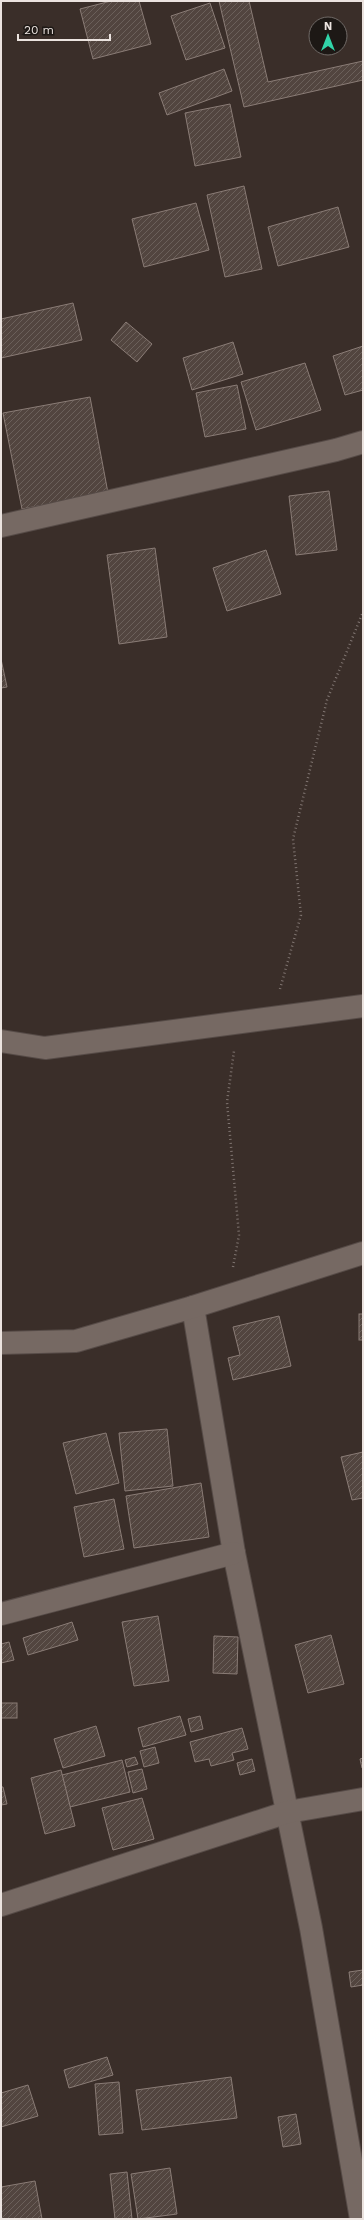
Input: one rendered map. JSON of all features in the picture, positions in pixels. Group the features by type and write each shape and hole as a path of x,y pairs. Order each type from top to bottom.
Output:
{"street":[{"path":"1,526 336,450 363,442"},
{"path":"1,1041 45,1048 363,1006"},
{"path":"1,1343 76,1341 194,1307 363,1253"},
{"path":"194,1307 234,1553 311,1928 361,2219"},
{"path":"1,1614 234,1553"},
{"path":"1,1905 288,1812 363,1799"}],"path":[{"path":"272,1018 301,915 293,840 327,700 363,612"},
{"path":"218,1299 232,1270 239,1234 227,1102 234,1050"}],"building":[{"path":"111,1 139,1 151,44 93,59 80,9"},
{"path":"219,1 249,1 268,82 363,61 363,80 244,107"},
{"path":"210,3 225,48 186,60 171,16"},
{"path":"224,69 232,91 167,115 159,93"},
{"path":"230,104 241,157 195,166 185,113"},
{"path":"244,186 262,269 225,277 207,195"},
{"path":"196,203 209,250 144,267 132,219"},
{"path":"338,207 349,247 278,266 268,227"},
{"path":"73,303 82,340 1,358 1,319"},
{"path":"126,322 152,344 137,362 111,340"},
{"path":"233,342 243,374 192,390 183,358"},
{"path":"363,346 363,390 345,395 333,356"},
{"path":"305,363 321,410 256,430 241,382"},
{"path":"237,385 246,429 205,437 196,393"},
{"path":"90,397 108,493 22,509 3,413"},
{"path":"329,491 337,550 296,555 289,496"},
{"path":"155,548 167,637 119,644 107,555"},
{"path":"266,550 281,594 227,611 213,568"},
{"path":"1,659 7,687 1,688"},
{"path":"359,1314 363,1314 363,1340 359,1340"},
{"path":"279,1316 291,1366 233,1380 228,1358 240,1355 233,1327"},
{"path":"167,1429 173,1486 125,1491 119,1433"},
{"path":"106,1433 119,1483 76,1494 63,1443"},
{"path":"363,1452 363,1498 352,1500 341,1457"},
{"path":"201,1483 209,1537 134,1548 126,1496"},
{"path":"114,1499 124,1549 84,1557 74,1507"},
{"path":"158,1616 169,1681 134,1686 122,1622"},
{"path":"72,1622 78,1640 28,1655 23,1638"},
{"path":"331,1635 344,1684 308,1693 295,1645"},
{"path":"214,1636 238,1637 237,1674 213,1673"},
{"path":"9,1642 14,1660 1,1663 1,1644"},
{"path":"1,1703 17,1703 17,1718 1,1718"},
{"path":"180,1716 186,1735 143,1747 138,1728"},
{"path":"200,1716 203,1729 191,1732 188,1719"},
{"path":"96,1726 105,1756 63,1768 54,1739"},
{"path":"242,1728 248,1749 232,1753 234,1760 211,1766 209,1759 195,1762 190,1742"},
{"path":"155,1747 159,1763 144,1767 140,1751"},
{"path":"135,1757 138,1764 127,1767 125,1760"},
{"path":"363,1758 363,1768 362,1768 360,1759"},
{"path":"252,1759 255,1771 240,1775 237,1763"},
{"path":"122,1760 130,1792 70,1807 62,1775"},
{"path":"142,1769 147,1789 133,1793 128,1772"},
{"path":"61,1770 75,1826 45,1834 31,1778"},
{"path":"1,1787 3,1787 7,1804 1,1805"},
{"path":"142,1798 154,1839 113,1850 102,1808"},
{"path":"363,1970 363,1985 351,1987 349,1972"},
{"path":"107,2057 113,2075 69,2088 64,2070"},
{"path":"231,2077 237,2118 142,2130 136,2090"},
{"path":"119,2082 123,2133 99,2135 95,2084"},
{"path":"28,2085 38,2116 1,2127 1,2093"},
{"path":"296,2114 301,2144 283,2147 278,2117"},
{"path":"170,2168 177,2214 138,2219 131,2174"},
{"path":"127,2172 132,2219 115,2219 110,2174"},
{"path":"35,2181 42,2219 1,2219 1,2187"}]}
